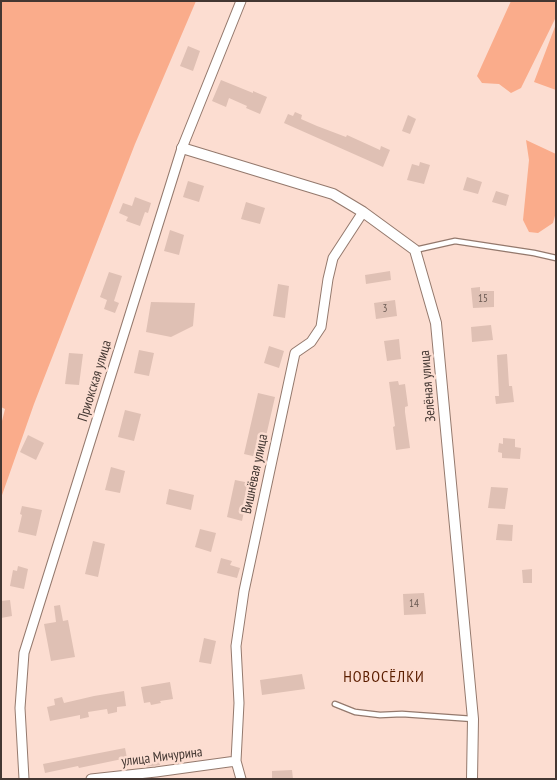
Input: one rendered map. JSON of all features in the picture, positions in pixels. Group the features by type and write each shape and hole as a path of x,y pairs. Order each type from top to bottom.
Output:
{"street":[{"name":"Приокская улица","path":"24,779 20,708 24,653 182,148 242,1"},
{"path":"182,148 334,194 363,212 415,250"},
{"name":"Вишнёвая улица","path":"241,779 236,761 239,703 236,646 244,591 294,353 311,342 321,327 333,258 363,212"},
{"name":"Зелёная улица","path":"415,250 436,323 473,720 472,779"},
{"name":"улица Мичурина","path":"91,779 236,761"}],"lane":[{"path":"415,250 455,240 556,258"},
{"path":"335,704 354,712 473,720"}],"shaded area":[{"path":"1,1 196,1 135,144 34,404 1,498 1,425 5,409 1,407"},
{"path":"511,1 556,1 556,17 521,88 511,93 499,84 482,83 477,76"},
{"path":"556,24 556,90 534,82"},
{"path":"526,140 556,154 556,212 553,223 538,233 529,232 523,220 529,160"}],"building":[{"path":"188,46 200,51 193,71 180,66"},
{"path":"221,80 267,97 260,114 229,98 226,107 212,101"},
{"path":"295,112 302,115 301,119 317,126 346,137 347,135 380,150 381,146 390,150 383,167 284,123 288,114 293,116"},
{"path":"408,115 416,119 410,134 402,131"},
{"path":"420,162 430,165 424,184 407,180 412,164 419,166"},
{"path":"467,177 482,182 478,194 463,190"},
{"path":"188,181 204,186 199,202 183,197"},
{"path":"496,191 509,195 506,206 492,202"},
{"path":"135,197 151,203 148,213 145,212 140,226 126,221 128,217 119,213 123,203 132,206"},
{"path":"246,202 265,208 260,224 241,219"},
{"path":"170,230 184,235 179,255 164,251"},
{"path":"390,271 391,280 366,284 365,275"},
{"path":"109,272 122,276 114,301 119,303 115,313 104,309 107,300 100,297"},
{"path":"278,284 289,286 285,318 273,316"},
{"path":"480,287 480,291 494,291 494,307 473,308 471,288"},
{"path":"395,300 397,316 376,319 374,303"},
{"path":"151,302 195,303 193,326 171,337 146,332"},
{"path":"491,325 493,340 472,342 471,327"},
{"path":"399,339 401,359 387,361 384,341"},
{"path":"269,346 284,351 279,368 264,363"},
{"path":"139,350 154,353 149,376 134,373"},
{"path":"69,353 83,354 79,385 65,384"},
{"path":"507,354 509,386 512,386 514,402 496,404 495,396 499,396 497,355"},
{"path":"398,381 399,385 405,384 408,406 405,407 405,412 410,448 396,450 389,382"},
{"path":"258,393 275,397 261,458 244,454"},
{"path":"125,410 141,414 134,441 118,437"},
{"path":"28,435 44,443 36,460 20,452"},
{"path":"503,438 515,439 515,447 521,448 520,459 502,458 502,453 498,452 499,443 503,444"},
{"path":"111,467 125,471 120,493 105,490"},
{"path":"235,480 250,483 242,521 227,517"},
{"path":"491,487 508,488 505,509 488,508"},
{"path":"169,489 194,495 191,510 166,504"},
{"path":"22,506 42,510 36,536 18,532"},
{"path":"498,524 513,525 512,541 496,540"},
{"path":"200,529 216,533 211,552 195,547"},
{"path":"93,541 105,544 98,577 85,574"},
{"path":"221,558 232,561 230,565 240,568 237,578 217,573"},
{"path":"18,566 28,569 24,589 10,586 13,570 17,571"},
{"path":"532,569 532,583 523,583 522,570"},
{"path":"424,593 426,614 404,615 403,594"},
{"path":"10,600 12,616 1,618 1,601"},
{"path":"60,605 63,621 68,620 75,657 51,661 44,624 56,622 54,606"},
{"path":"204,638 216,641 211,664 199,662"},
{"path":"302,674 305,689 262,695 260,680"},
{"path":"170,682 173,699 151,705 150,702 144,703 141,687"},
{"path":"124,691 126,706 117,707 117,712 108,714 107,709 88,712 89,717 80,719 80,715 50,721 47,707 55,705 54,699 62,697 64,703"},
{"path":"125,748 127,758 45,773 43,764"},
{"path":"158,755 160,765 143,767 142,758"},
{"path":"292,770 293,779 272,779 272,771"}],"district":[{"name":"НОВОСЁЛКИ","path":"384,677"}]}
